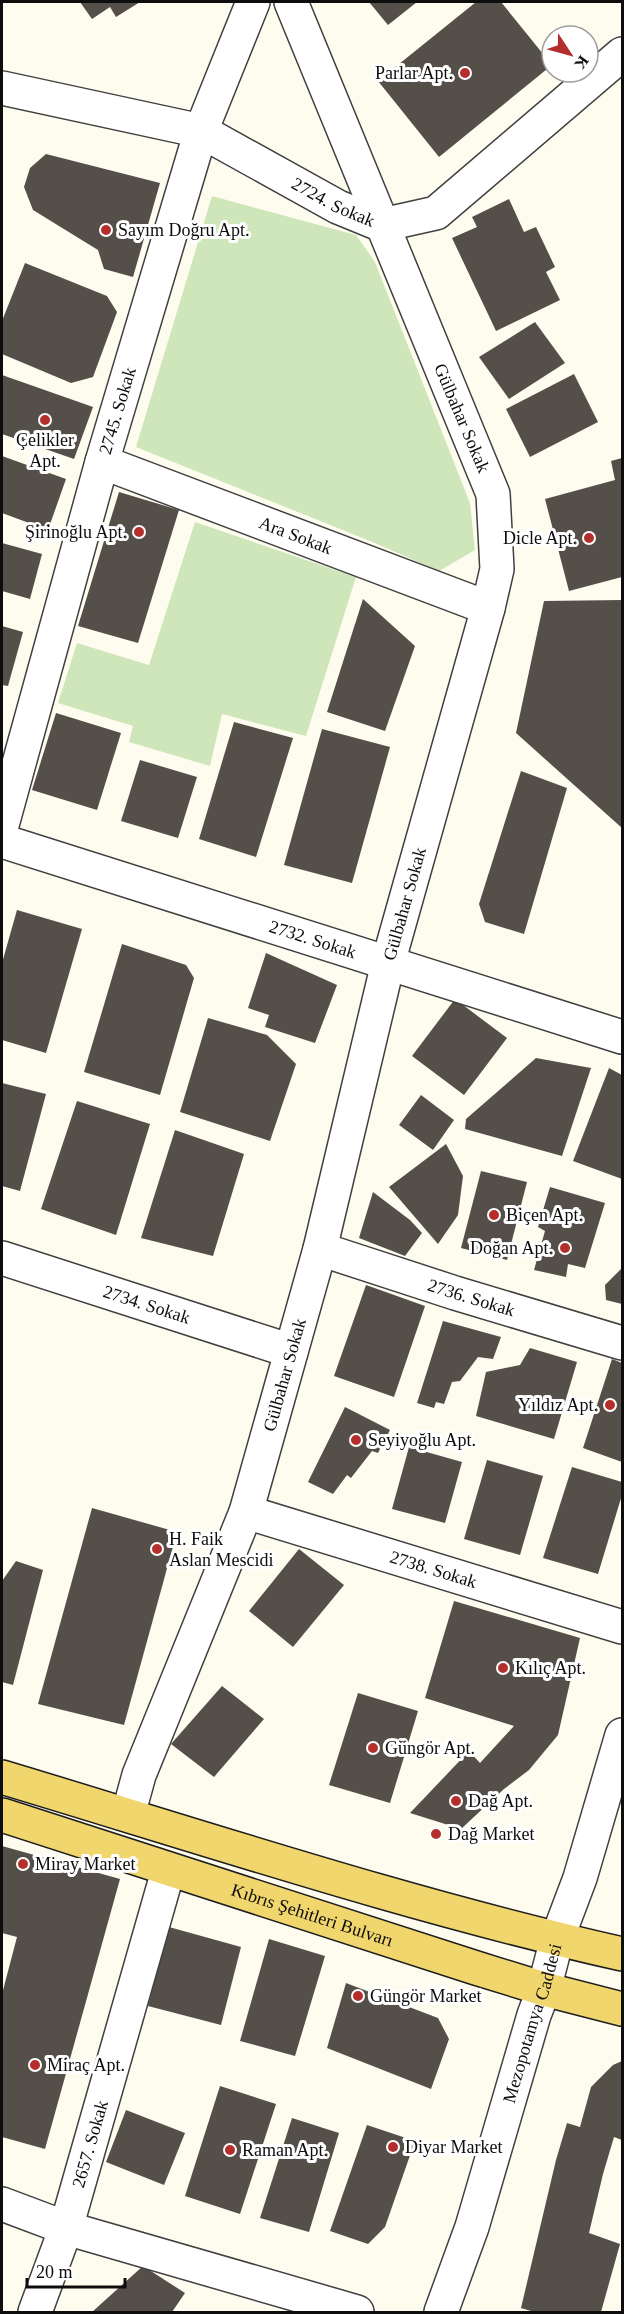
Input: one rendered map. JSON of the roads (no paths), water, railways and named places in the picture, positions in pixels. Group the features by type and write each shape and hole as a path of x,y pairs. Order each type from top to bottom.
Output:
{"main road":[{"path":"2,1777 364,1886 557,1939 622,1954"},
{"name":"Kıbrıs Şehitleri Bulvarı","path":"2,1815 544,1989 622,2009"}],"street":[{"name":"2745. Sokak","path":"2,825 102,462 201,131 253,2"},
{"name":"Gülbahar Sokak","path":"128,1815 139,1775 246,1512 320,1249 388,963 488,608 497,568 493,494 291,2"},
{"name":"2724. Sokak","path":"2,88 201,131 338,207 382,225 436,213 622,54"},
{"name":"Ara Sokak","path":"102,462 488,608"},
{"name":"2732. Sokak","path":"2,841 622,1037"},
{"name":"2736. Sokak","path":"320,1249 622,1344"},
{"name":"2734. Sokak","path":"2,1258 291,1351"},
{"name":"2738. Sokak","path":"246,1512 622,1627"},
{"name":"Mezopotamya Caddesi","path":"441,2313 472,2227 557,1939 580,1878 622,1735"},
{"name":"2657. Sokak","path":"35,2313 66,2228 170,1870"},
{"path":"2,2204 66,2228 357,2313"}],"place":[{"name":"Parlar Apt.","path":"465,73"},
{"name":"Sayım Doğru Apt.","path":"106,230"},
{"name":"Çelikler Apt.","path":"45,420"},
{"name":"Şirinoğlu Apt.","path":"139,532"},
{"name":"Dicle Apt.","path":"589,538"},
{"name":"Biçen Apt.","path":"494,1215"},
{"name":"Doğan Apt.","path":"565,1248"},
{"name":"Yıldız Apt.","path":"610,1405"},
{"name":"Seyiyoğlu Apt.","path":"356,1440"},
{"name":"H. Faik Aslan Mescidi","path":"157,1549"},
{"name":"Kılıç Apt.","path":"503,1668"},
{"name":"Güngör Apt.","path":"373,1748"},
{"name":"Dağ Apt.","path":"456,1801"},
{"name":"Dağ Market","path":"436,1834"},
{"name":"Miray Market","path":"23,1864"},
{"name":"Güngör Market","path":"358,1996"},
{"name":"Miraç Apt.","path":"35,2065"},
{"name":"Diyar Market","path":"393,2147"},
{"name":"Raman Apt.","path":"230,2150"}]}
